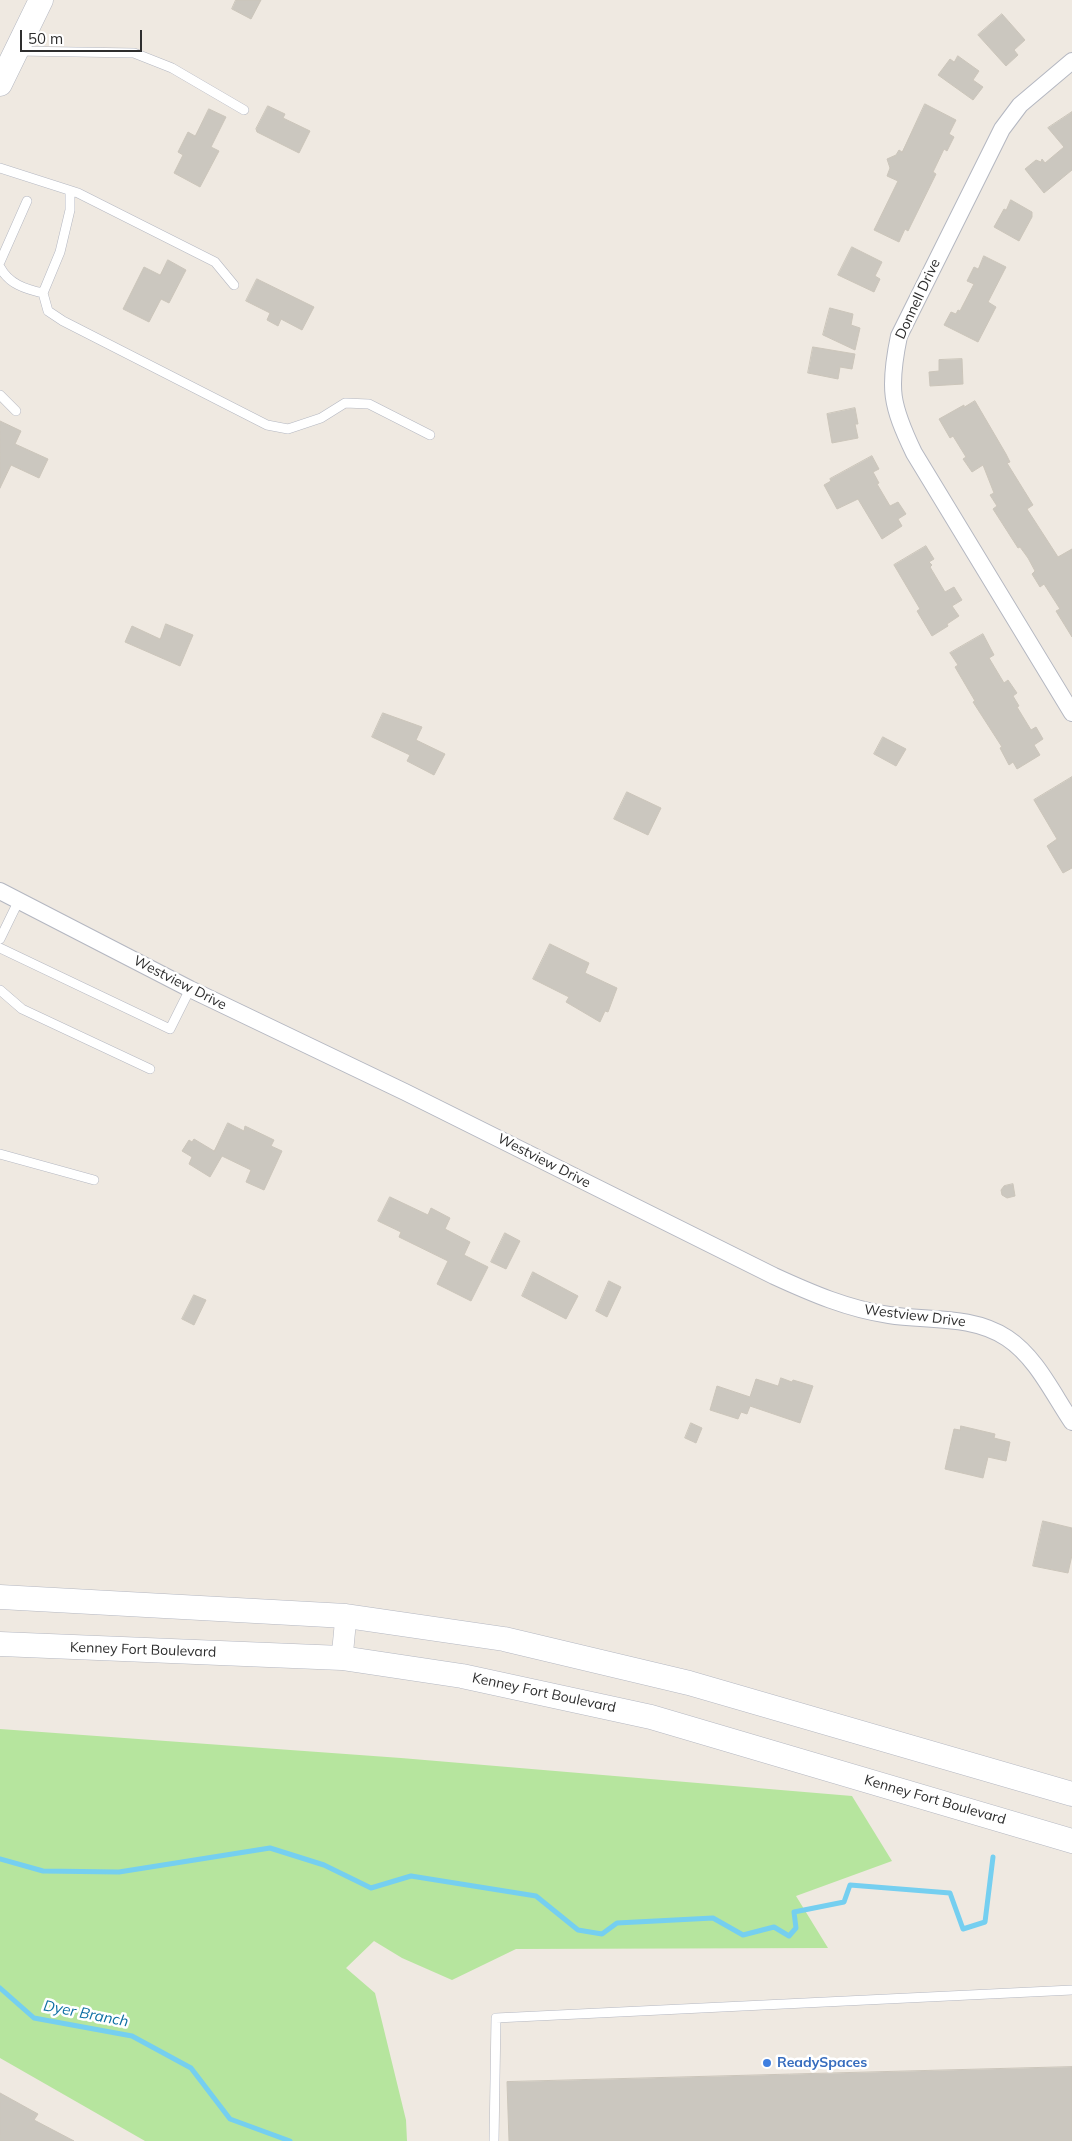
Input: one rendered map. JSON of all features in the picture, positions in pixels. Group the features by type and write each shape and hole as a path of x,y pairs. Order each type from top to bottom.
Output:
{"main road":[{"path":"0,84 41,0"},
{"path":"0,1597 346,1616 504,1639 689,1683 1072,1794"},
{"name":"Kenney Fort Boulevard","path":"0,1644 342,1658 462,1676 651,1717 1072,1840"}],"street":[{"name":"Donnell Drive","path":"1072,61 1020,105 1002,129 899,336 892,368 892,396 900,424 914,454 1072,713"},
{"name":"Westview Drive","path":"0,891 190,989 422,1100 774,1276 819,1296 856,1308 890,1315 962,1322 994,1330 1008,1338 1034,1364 1072,1422"},
{"path":"342,1658 346,1616"}],"lane":[{"path":"16,51 134,54 172,68 244,110"},
{"path":"0,168 78,193 216,262 234,285"},
{"path":"70,191 70,210 60,252 43,293 48,310 63,321 267,425 288,429 321,418 345,403 370,404 430,435"},
{"path":"0,262 27,201"},
{"path":"0,267 5,276 24,288 43,293"},
{"path":"0,395 16,411"},
{"path":"0,939 19,900"},
{"path":"0,948 170,1029 190,989"},
{"path":"0,990 22,1009 150,1069"},
{"path":"0,1154 94,1180"},
{"path":"494,2141 496,2018 1072,1990"}],"green space":[{"path":"0,1729 401,1758 852,1796 892,1861 796,1896 828,1948 516,1949 452,1980 402,1958 374,1941 346,1968 375,1993 406,2120 407,2141 145,2141 0,2058"}],"building":[{"path":"236,0 261,0 251,19 232,9"},
{"path":"1002,14 1025,40 1014,50 1018,55 1006,66 978,35"},
{"path":"958,56 979,71 973,80 983,87 973,100 938,75 950,59 954,62"},
{"path":"925,104 956,120 949,134 954,137 947,151 944,149 933,172 936,174 908,231 905,229 899,242 874,230 898,181 887,176 890,168 887,159 896,155 899,150 902,152"},
{"path":"268,106 285,114 283,118 310,131 299,153 257,132 256,129"},
{"path":"209,109 226,117 211,147 219,151 200,187 174,173 183,155 178,152 188,132 195,136"},
{"path":"1072,112 1072,170 1044,193 1025,169 1036,160 1041,162 1042,159 1045,163 1064,147 1048,128"},
{"path":"1011,200 1032,212 1032,217 1019,241 994,227"},
{"path":"852,247 882,262 875,276 880,279 874,292 838,275"},
{"path":"984,256 1006,267 988,302 996,307 978,342 944,325 951,312 956,314 958,310 960,311 974,284 967,281 974,267 978,269"},
{"path":"168,260 186,270 169,303 161,299 149,322 123,309 144,267 160,275"},
{"path":"257,279 314,307 302,330 281,319 278,326 267,320 270,313 246,301"},
{"path":"830,308 853,314 851,325 860,328 855,350 823,335"},
{"path":"813,347 855,354 852,369 840,367 838,379 808,373"},
{"path":"962,359 963,384 930,386 929,372 939,371 939,360"},
{"path":"975,401 1006,454 1010,462 1007,463 1033,505 1027,509 1058,557 1072,549 1072,637 1056,611 1060,609 1044,584 1040,587 1032,574 1035,571 1028,558 1020,547 1018,548 993,509 997,506 990,495 994,493 983,465 972,472 963,459 966,457 953,436 950,438 939,419"},
{"path":"855,408 858,424 855,424 858,438 832,443 827,414"},
{"path":"0,421 21,431 15,444 48,459 39,478 11,465 0,488"},
{"path":"872,456 879,469 873,472 879,483 877,484 890,506 898,502 906,514 898,519 902,526 882,539 858,499 837,509 824,485 831,481 830,479"},
{"path":"926,546 934,559 929,562 932,565 930,567 945,592 954,587 962,600 952,606 959,616 932,636 917,611 920,609 894,565"},
{"path":"166,624 193,635 180,666 125,642 132,626 160,639"},
{"path":"983,634 994,655 989,658 1004,683 1008,680 1017,693 1013,696 1019,706 1017,707 1031,730 1036,727 1043,739 1034,745 1040,755 1017,769 1013,762 1009,765 1000,748 1002,747 973,702 975,701 955,667 958,665 950,653"},
{"path":"383,713 422,727 416,740 445,754 434,775 407,761 410,755 372,737"},
{"path":"883,737 906,749 896,766 874,754"},
{"path":"1072,777 1072,868 1063,873 1047,846 1057,839 1034,800"},
{"path":"627,792 661,808 648,835 614,819"},
{"path":"550,944 589,963 585,973 617,988 608,1012 605,1011 600,1022 566,1002 569,997 533,979"},
{"path":"228,1123 244,1131 245,1126 274,1140 271,1146 282,1151 264,1190 246,1182 251,1170 222,1156 210,1177 189,1164 192,1157 182,1151 189,1140 192,1142 194,1139 214,1151"},
{"path":"1013,1184 1015,1196 1007,1198 1002,1195 1001,1190 1004,1186"},
{"path":"390,1197 428,1215 431,1208 450,1218 445,1229 470,1242 464,1255 488,1267 471,1301 437,1284 448,1261 399,1237 401,1232 378,1221"},
{"path":"505,1233 520,1241 506,1269 491,1262"},
{"path":"533,1272 578,1296 566,1319 522,1296"},
{"path":"609,1281 621,1287 607,1317 596,1311"},
{"path":"194,1295 206,1300 194,1325 182,1319"},
{"path":"781,1378 813,1386 800,1423 750,1406 747,1414 741,1412 738,1419 710,1410 717,1386 750,1397 756,1379 778,1386"},
{"path":"691,1423 702,1428 696,1443 685,1438"},
{"path":"961,1426 995,1434 994,1438 1010,1442 1006,1461 988,1457 983,1478 945,1469 954,1429 960,1430"},
{"path":"1043,1521 1072,1528 1072,1555 1068,1573 1033,1566"},
{"path":"1072,2067 1072,2141 509,2141 507,2082"},
{"path":"0,2093 38,2114 34,2120 74,2141 0,2141"}],"waterway":[{"path":"0,1859 43,1871 119,1872 270,1848 324,1865 371,1888 411,1876 536,1896 578,1930 602,1934 617,1923 713,1918 743,1935 774,1927 789,1936 796,1928 794,1912 844,1902 850,1885 950,1893 963,1929 985,1922 993,1857"},
{"name":"Dyer Branch","path":"0,1988 34,2018 132,2036 191,2068 230,2119 290,2141"}],"place":[{"name":"ReadySpaces","path":"767,2063"}]}
